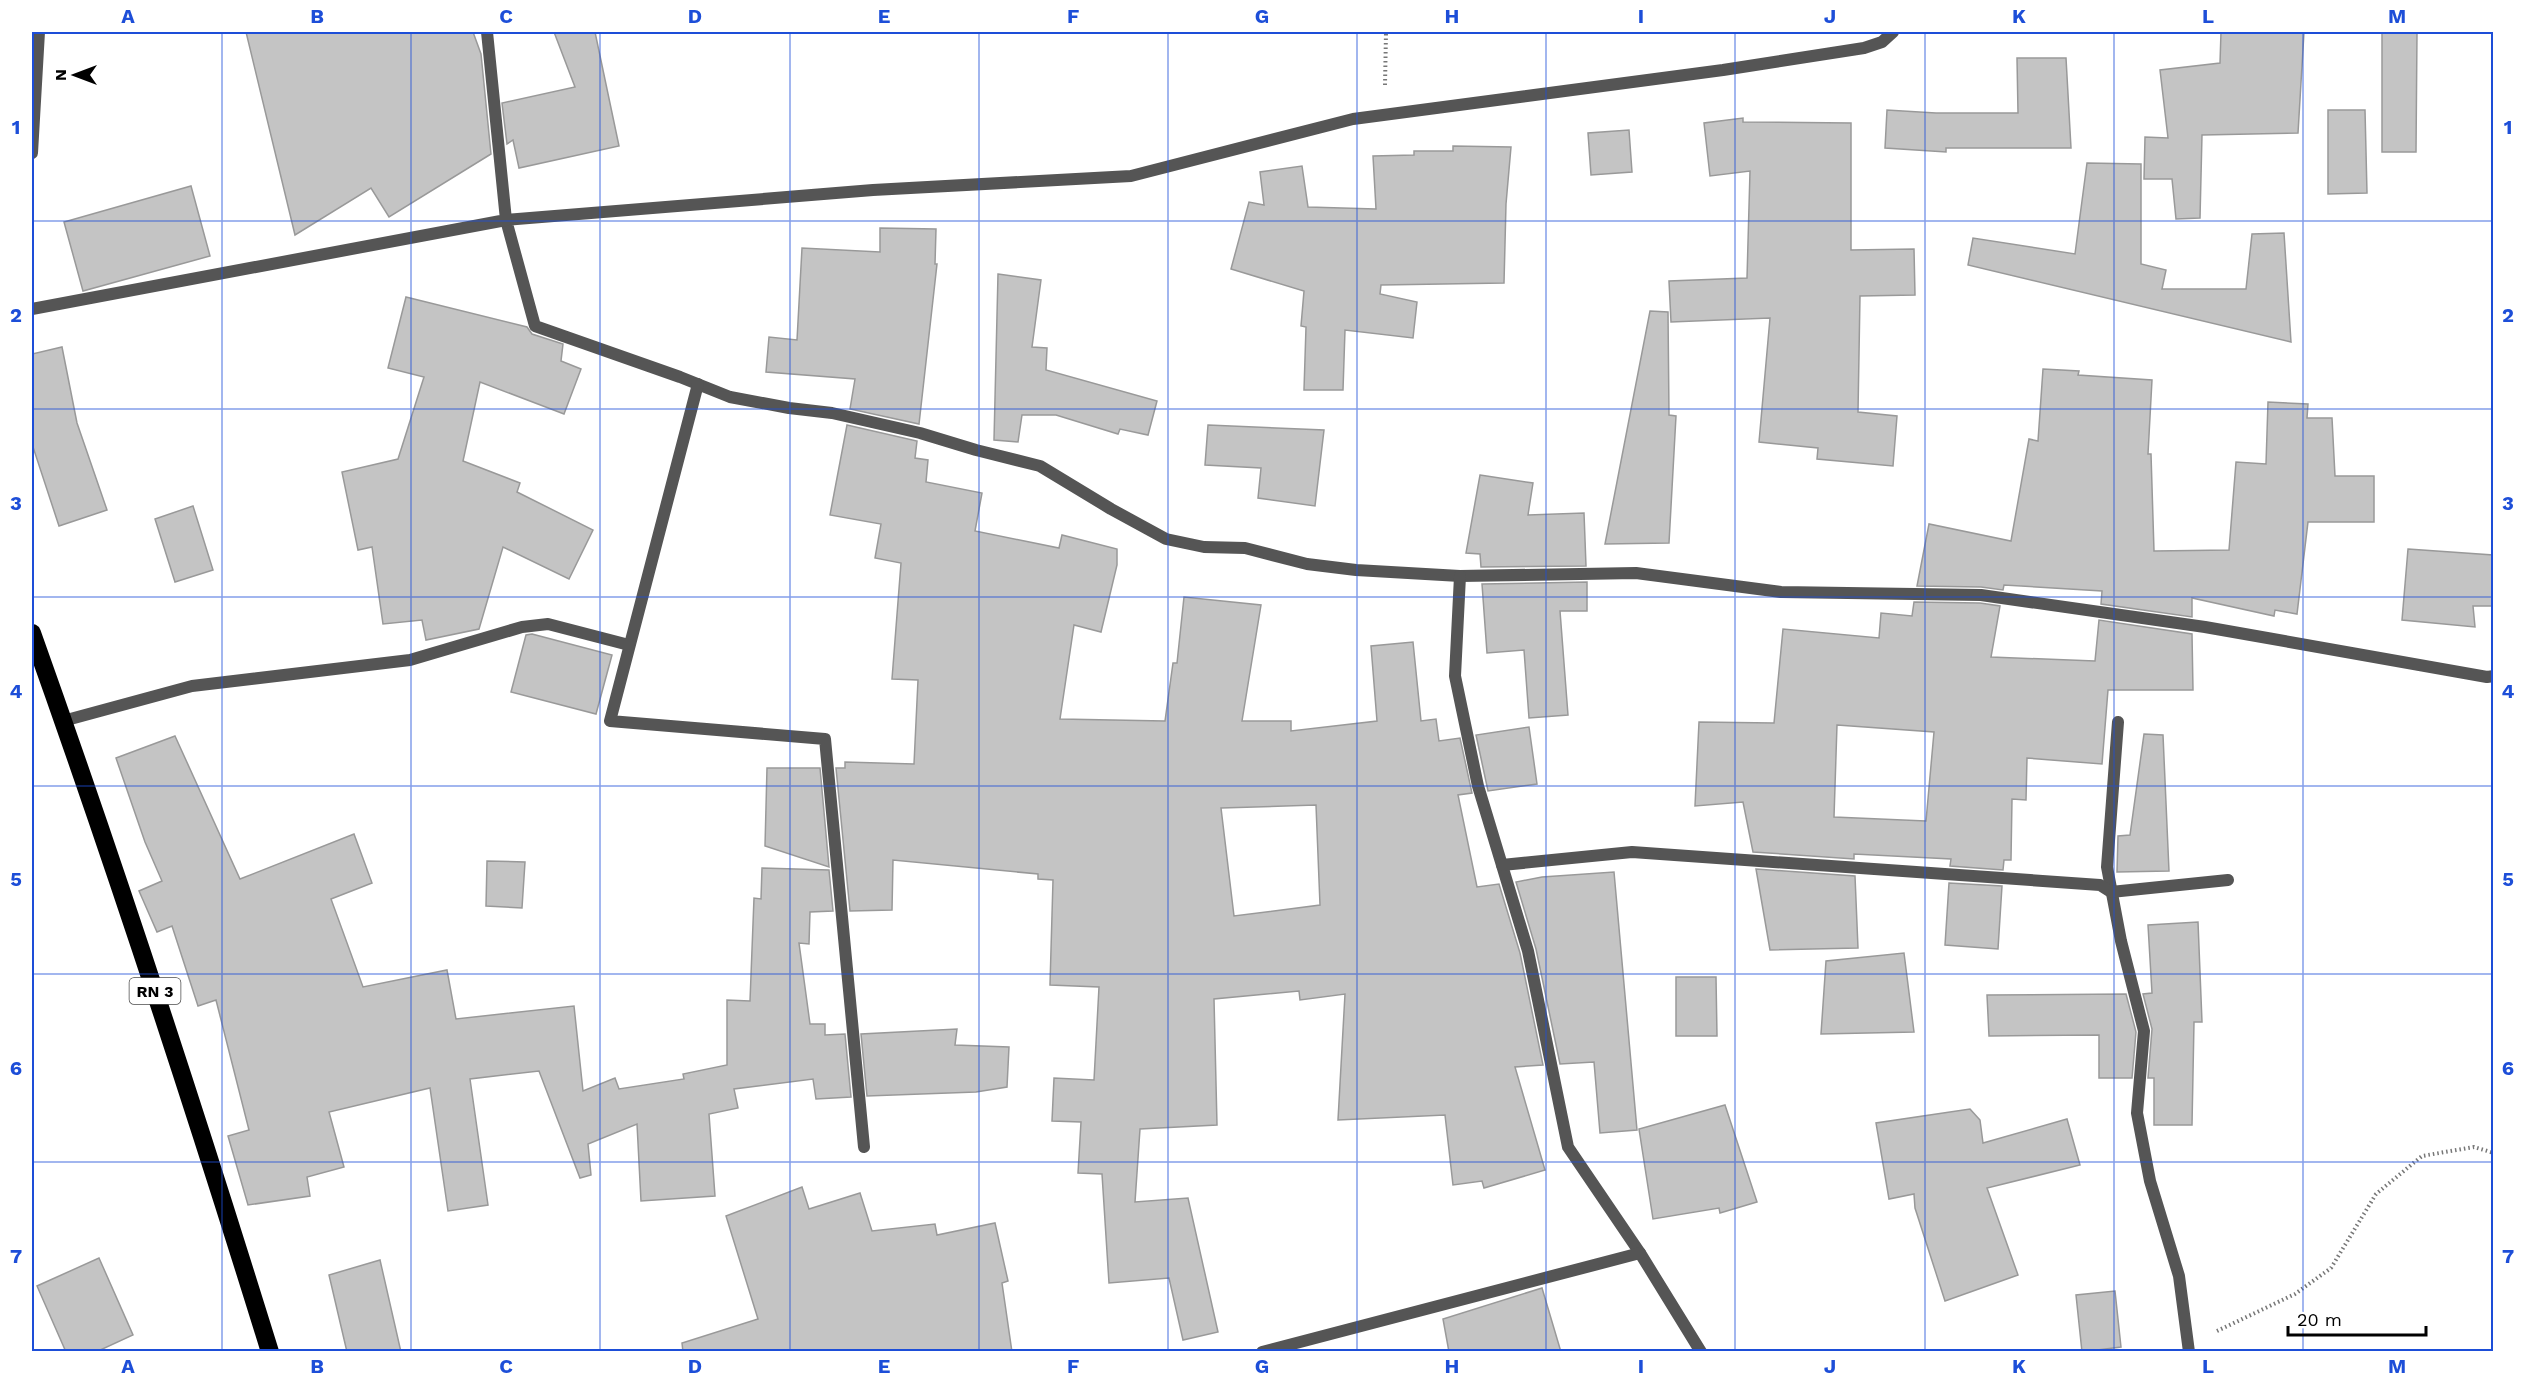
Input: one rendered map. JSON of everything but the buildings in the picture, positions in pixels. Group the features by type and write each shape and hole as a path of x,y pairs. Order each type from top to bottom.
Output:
{"highway":[{"name":"RN 3","path":"32,633 188,1086 270,1352"}],"street":[{"path":"32,153 39,32"},
{"path":"487,32 506,220 535,326 730,397 832,413 920,433 1040,466 1111,509 1166,538 1204,547 1245,549 1307,564 1356,570 1460,576 1636,573 1781,592 1981,595 2205,627 2487,677 2493,676"},
{"path":"32,309 506,220 873,190 1131,176 1353,119 1723,70 1864,48 1882,42 1893,32"},
{"path":"698,384 610,721 825,739 864,1147"},
{"path":"1460,576 1455,676 1478,786 1528,951 1568,1147 1640,1253 1701,1352"},
{"path":"63,721 192,686 410,660 522,627 548,624 629,645"},
{"path":"2118,722 2107,867 2144,1031 2138,1113 2150,1181 2180,1276 2189,1349"},
{"path":"1502,865 1632,852 2100,885 2111,892 2228,880"},
{"path":"1262,1352 1640,1253"}],"path":[{"path":"1386,32 1386,114"},
{"path":"2189,1349 2234,1322 2295,1294 2331,1268 2376,1194 2422,1156 2474,1147 2493,1153"}]}
